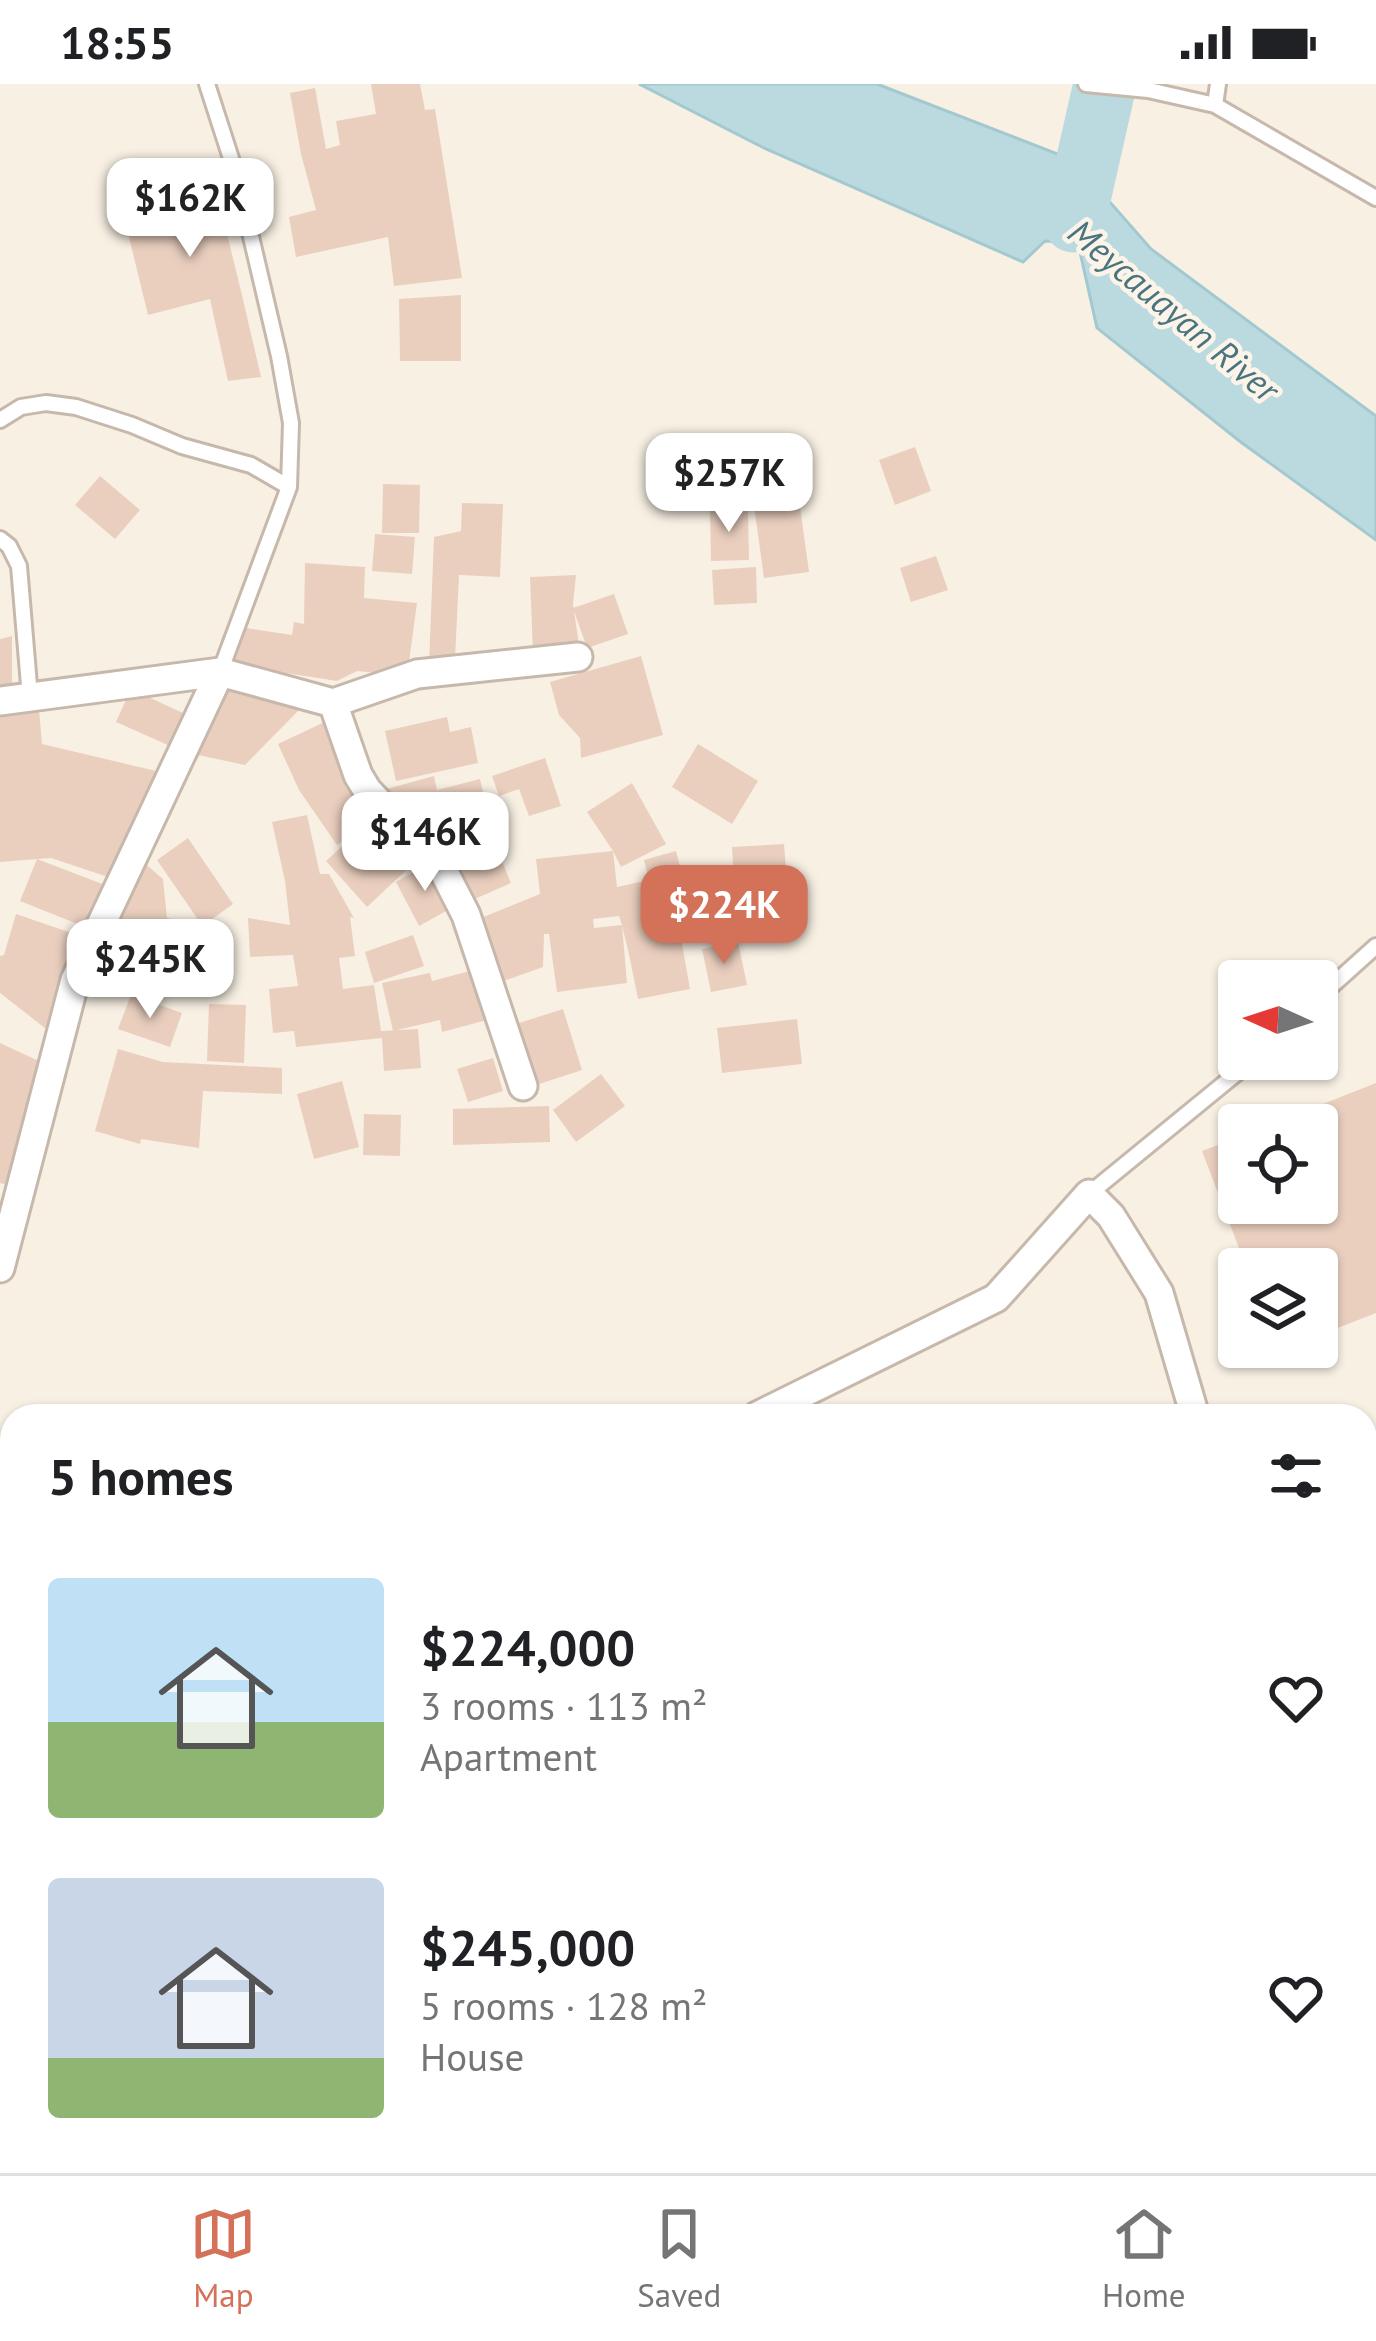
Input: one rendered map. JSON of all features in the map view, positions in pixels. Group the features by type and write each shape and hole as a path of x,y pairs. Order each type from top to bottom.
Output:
{"street":[{"path":"0,701 220,672 333,703 417,674 578,657"},
{"path":"0,1268 75,980 220,672"},
{"path":"333,703 358,776 443,870 466,914 524,1086"},
{"path":"781,1404 996,1298 1090,1194 1112,1216 1159,1293 1192,1404"}],"lane":[{"path":"207,84 237,177 291,423 289,487 220,672"},
{"path":"1086,84 1215,105 1376,198"},
{"path":"1215,105 1218,84"},
{"path":"0,420 21,407 46,403 76,407 182,446 251,465 289,487"},
{"path":"0,539 19,566 30,697"},
{"path":"1338,980 1376,946"},
{"path":"1090,1194 1228,1080"}],"water":[{"name":"Meycauayan River","path":"639,84 877,84 1073,160 1151,249 1376,416 1376,540 1242,443 1097,328 1078,243 1045,241 1023,262 762,147"}],"building":[{"path":"371,84 420,84 425,110 435,109 462,278 394,286 388,237 296,257 289,217 316,210 290,93 315,88 326,149 340,145 336,121 376,114"},
{"path":"211,169 261,377 228,381 210,299 148,315 118,192"},
{"path":"461,295 461,361 400,361 399,299"},
{"path":"915,447 931,491 895,505 879,460"},
{"path":"795,471 809,572 764,578 750,477"},
{"path":"100,476 140,510 115,539 75,505"},
{"path":"383,484 420,485 419,533 382,533"},
{"path":"462,503 503,504 500,577 459,575 455,659 429,665 434,537 461,531"},
{"path":"710,510 748,510 749,560 711,561"},
{"path":"375,534 415,537 412,574 372,571"},
{"path":"936,556 948,590 911,602 900,568"},
{"path":"305,563 365,567 364,598 417,603 407,676 357,671 337,681 234,665 240,627 292,635 294,622 304,624"},
{"path":"756,567 757,603 714,605 712,570"},
{"path":"576,575 573,604 580,652 533,654 530,577"},
{"path":"614,594 628,634 587,648 573,608"},
{"path":"12,636 12,684 0,692 0,639"},
{"path":"641,656 663,735 581,758 580,738 559,715 550,682"},
{"path":"214,686 302,707 245,765 198,755"},
{"path":"131,689 185,714 170,746 116,722"},
{"path":"39,710 42,744 156,771 111,878 51,858 0,862 0,713"},
{"path":"447,717 450,732 471,727 478,763 396,781 385,731"},
{"path":"331,719 418,859 367,907 326,861 371,820 337,845 299,790 278,744"},
{"path":"698,744 758,781 732,824 672,787"},
{"path":"545,758 561,806 529,816 519,789 499,796 492,776"},
{"path":"434,776 437,790 480,779 492,831 433,849 379,791"},
{"path":"632,783 666,844 621,867 587,812"},
{"path":"307,815 320,874 329,874 354,918 350,917 355,956 339,958 343,989 374,985 381,1031 418,1029 421,1068 384,1071 382,1038 296,1047 294,1031 273,1033 269,989 298,986 293,955 250,957 248,918 290,925 272,822"},
{"path":"492,837 511,883 468,902 449,855"},
{"path":"188,838 233,904 204,925 219,928 224,958 174,967 171,947 118,929 142,861 163,879 167,918 201,924 157,860"},
{"path":"784,844 788,895 735,899 732,847"},
{"path":"613,851 617,887 649,880 644,860 676,851 685,886 702,881 712,917 679,927 690,989 638,999 622,925 627,983 557,992 549,934 544,934 543,967 498,983 476,920 540,894 536,859","holes":["619,916 622,925 594,928 593,919"]},
{"path":"37,859 105,885 85,927 20,901"},
{"path":"431,862 455,906 419,926 396,882"},
{"path":"16,914 86,938 50,1032 0,993 0,956"},
{"path":"413,935 424,966 374,983 365,952"},
{"path":"738,942 747,985 711,992 702,949"},
{"path":"474,970 487,1020 442,1032 440,1020 393,1031 382,983 430,973 432,981"},
{"path":"131,995 182,1013 170,1047 118,1029"},
{"path":"209,1004 246,1005 244,1063 207,1061"},
{"path":"563,1009 582,1070 536,1085 516,1024"},
{"path":"797,1019 802,1064 722,1073 717,1028"},
{"path":"0,1043 41,1062 7,1185 0,1183"},
{"path":"118,1049 163,1062 282,1068 282,1094 203,1091 199,1148 141,1139 140,1144 95,1131"},
{"path":"493,1058 503,1091 468,1102 457,1069"},
{"path":"601,1074 625,1106 576,1142 553,1110"},
{"path":"342,1081 359,1147 314,1159 297,1094"},
{"path":"1376,1083 1376,1313 1338,1328 1338,1248 1239,1248 1230,1224 1338,1224 1338,1104 1323,1104"},
{"path":"549,1106 550,1142 453,1145 453,1109"},
{"path":"364,1114 401,1115 400,1156 363,1155"},
{"path":"1218,1145 1218,1193 1202,1151"}],"waterway":[{"name":"Meycauayan River","path":"1074,221 1105,84"}]}
